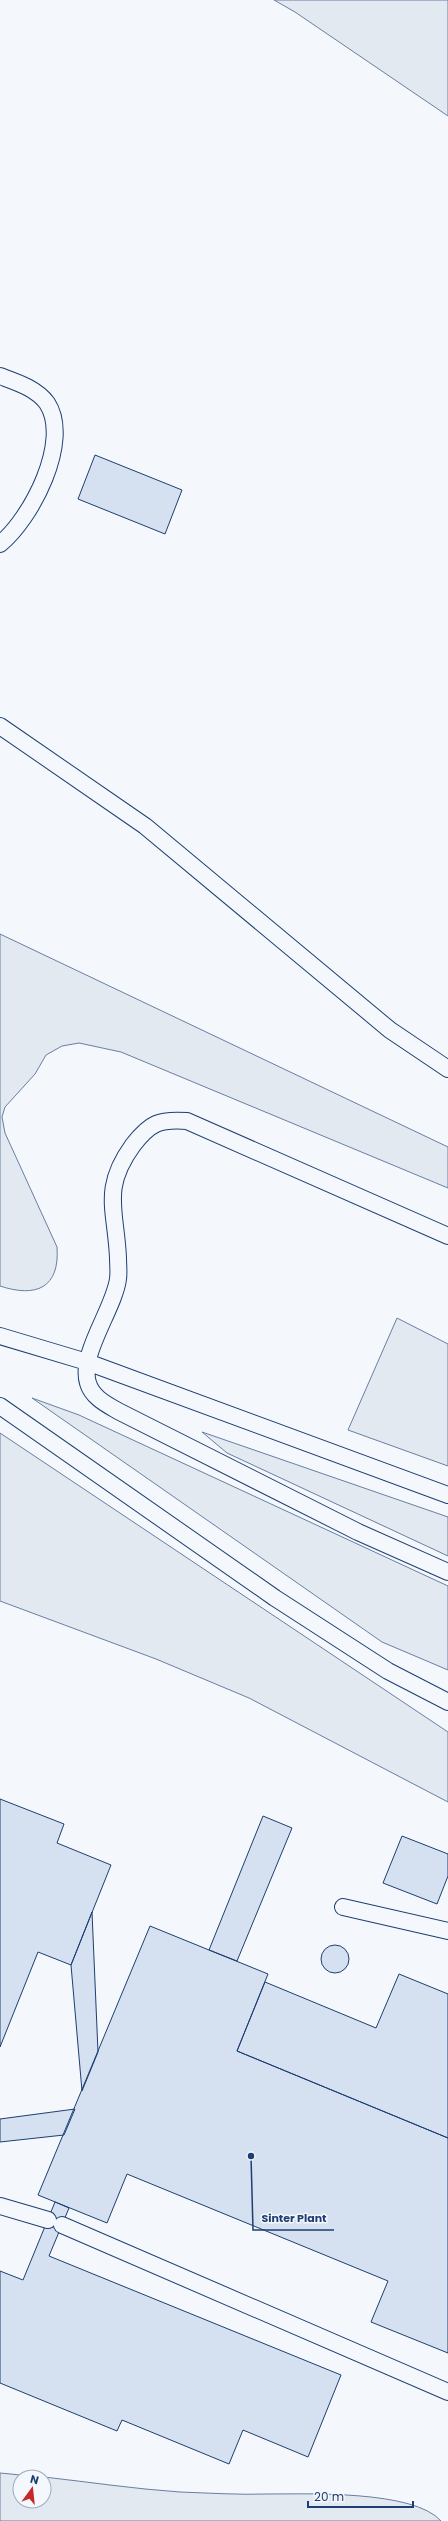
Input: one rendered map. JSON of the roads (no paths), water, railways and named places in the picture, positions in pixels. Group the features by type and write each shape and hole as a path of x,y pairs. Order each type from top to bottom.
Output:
{"lane":[{"path":"0,376 35,392 46,403 56,430 48,469 36,496 20,522 0,544"},
{"path":"0,726 145,826 390,1030 448,1069"},
{"path":"448,1236 187,1120 157,1122 144,1132 123,1159 116,1172 112,1189 117,1234 118,1278 87,1362 88,1382 93,1393 118,1411 358,1532 448,1572"},
{"path":"0,1336 87,1362 448,1495"},
{"path":"0,1406 275,1598 388,1671 448,1702"},
{"path":"343,1907 448,1930"},
{"path":"0,2206 55,2222 448,2392"}],"place":[{"name":"Sinter Plant","path":"251,2156"}]}
